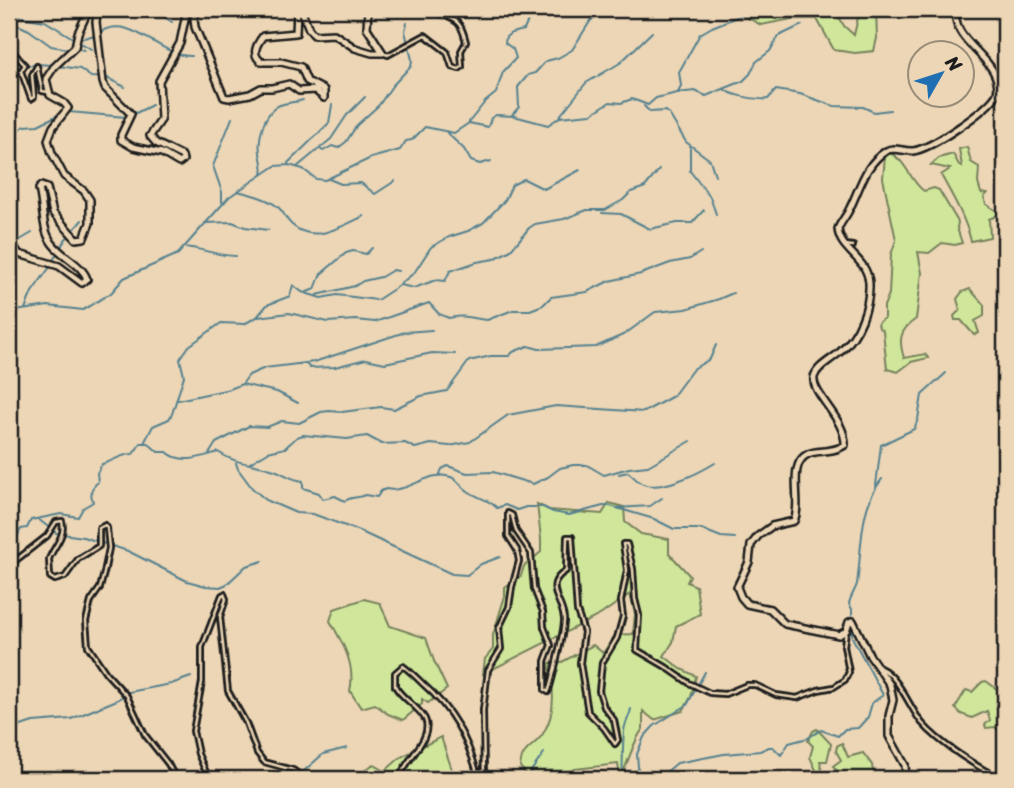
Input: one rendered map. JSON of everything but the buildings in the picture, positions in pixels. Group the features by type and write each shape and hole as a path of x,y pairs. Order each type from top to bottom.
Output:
{"street":[{"path":"9,239 19,254 59,266 80,282 84,283 87,279 83,271 51,242 43,218 41,186 50,192 51,208 55,217 76,239 82,240 92,216 92,207 88,196 64,177 49,145 50,132 68,108 48,92 46,79 75,47 89,9"},
{"path":"98,9 96,22 103,82 105,88 131,114 121,140 137,149 162,153 179,163 183,160 182,156 156,143 150,136 161,120 159,81 180,43 187,9"},
{"path":"198,9 194,18 195,27 224,97 229,99 261,88 289,84 299,91 315,90 324,98 324,90 307,81 301,67 281,62 262,62 255,56 254,52 263,36 296,33 299,9"},
{"path":"299,9 314,35 334,34 360,50 387,55 425,35 444,49 452,67 459,69 461,51 466,42 461,25 432,9"},
{"path":"368,9 367,28 383,53"},
{"path":"846,631 839,635 785,624 770,609 747,604 737,587 749,562 751,545 758,536 772,526 794,521 798,505 795,479 802,459 811,453 825,452 845,445 845,437 837,419 818,392 814,380 818,370 853,337 867,309 868,274 839,234 840,224 848,214 864,175 874,161 889,149 916,150 945,136 982,111 997,94 996,80 988,64 960,31 953,9"},
{"path":"9,52 14,51 19,61 25,65 21,71 31,99 34,97 32,75 37,66 42,91 48,92"},
{"path":"845,245 853,246"},
{"path":"399,779 427,731 424,719 395,686 395,673 402,666 450,711 465,737 478,776 480,778 484,775 483,710 488,670 501,649 499,628 509,607 519,561 517,550 508,537 508,513 512,515 516,531 531,553 534,589 551,645 545,661 545,690 548,692 564,625 555,586 559,576 566,571 567,537 572,537 578,611 584,632 579,654 586,702 588,712 609,734 613,743 618,740 614,720 604,707 599,691 602,663 617,638 623,616 621,601 627,570 623,544 627,544 633,569 639,615 637,650 701,690 725,694 747,685 755,685 776,695 797,698 834,687 845,680 849,672 844,645 839,635"},
{"path":"9,581 15,561 47,536 57,521 62,521 64,528 57,548 49,559 50,576 55,580 65,577 78,559 99,546 99,528 107,528 109,548 104,573 100,588 91,601 86,621 88,646 106,673 127,696 145,735 176,779"},
{"path":"209,779 198,754 193,731 202,682 202,647 224,594 226,599 220,617 230,697 242,716 253,746 264,762 293,770 305,779"},
{"path":"844,645 849,622 853,621 870,656 889,682 893,696 889,736 905,765 906,779"},
{"path":"880,668 892,678 926,727 956,753 1002,779"}],"green space":[{"path":"736,9 835,9 844,26 854,35 860,9 876,9 877,38 874,51 855,53 834,50 817,19 792,19 761,25"},
{"path":"967,147 971,162 979,167 978,183 981,193 987,194 984,197 986,204 1001,214 989,219 990,237 971,241 962,215 941,175 950,169 931,165 939,158 953,154 962,166 959,149"},
{"path":"890,153 900,160 924,191 934,188 939,190 958,222 957,228 962,243 942,243 929,253 918,252 922,273 916,319 904,331 901,345 904,358 925,354 928,358 911,362 898,372 887,369 883,331 878,323 884,318 884,306 889,294 891,255 896,240 883,178 885,157"},
{"path":"970,289 984,305 984,316 975,321 979,333 974,335 961,320 955,320 954,316 960,310 957,299 962,292"},
{"path":"609,503 624,507 625,522 641,534 669,539 669,553 690,576 687,582 696,586 700,614 676,626 673,642 664,656 696,676 691,697 683,711 654,720 643,711 643,729 620,778 618,764 575,769 552,778 531,779 520,767 521,760 540,737 551,715 553,690 549,663 562,662 593,645 603,653 615,635 633,634 635,614 630,594 600,615 483,674 485,659 493,649 493,635 505,596 505,587 521,576 524,566 541,552 537,504 549,510 602,514"},
{"path":"364,599 380,603 390,626 426,638 447,689 428,703 422,699 422,704 403,720 388,714 375,704 361,708 350,691 350,663 330,621 334,609"},
{"path":"986,681 1005,692 1003,735 995,727 986,728 985,725 990,720 987,711 972,718 961,714 955,708 966,690 972,692"},
{"path":"817,729 831,744 827,761 820,761 822,770 816,779 800,779 798,777 811,775 816,770 810,757 813,746 808,741"},
{"path":"441,737 455,779 356,779 373,764 385,771 401,757"},
{"path":"842,743 848,757 863,753 872,765 874,777 824,779 838,772 833,766 841,760 836,751 837,746"}],"waterway":[{"path":"152,9 172,22"},
{"path":"469,122 496,93 503,72 516,58 513,49 505,43 506,37 524,30 533,9"},
{"path":"512,115 519,107 518,87 528,75 535,73 546,61 572,50 591,20 617,9"},
{"path":"9,11 21,17 45,21 91,49"},
{"path":"678,93 681,86 679,72 700,34 744,14"},
{"path":"9,21 29,30 51,46 69,49"},
{"path":"320,149 323,151 332,146 338,148 346,142 357,125 379,105 411,66 405,31 407,23"},
{"path":"9,312 48,306 83,310 111,293 124,278 178,254 229,197 275,166 289,165 303,169 316,179 325,180 371,158 400,150 406,141 412,140 425,127 454,133 469,123 488,127 491,118 496,115 514,116 548,125 560,117 591,114 610,102 621,103 632,99 648,105 656,98 695,91 706,96 743,81 756,62 770,51 779,36 802,25"},
{"path":"100,32 123,28 168,50 192,56"},
{"path":"559,117 586,83 620,63 652,32"},
{"path":"80,39 95,35"},
{"path":"75,48 84,50"},
{"path":"9,69 37,64 52,65"},
{"path":"58,66 80,69 91,77 107,78 125,87"},
{"path":"725,90 739,96 764,99 768,99 776,90 800,94 834,106 863,107 874,112 890,110"},
{"path":"297,167 331,139 347,115 365,97"},
{"path":"262,174 260,141 268,116 279,105 303,100"},
{"path":"132,115 152,105"},
{"path":"288,163 329,123 332,105"},
{"path":"644,106 650,112 665,111 669,114 686,142 710,160 715,175"},
{"path":"69,112 126,117"},
{"path":"9,135 25,126 38,125 60,114"},
{"path":"222,202 222,192 213,166 232,118"},
{"path":"447,133 464,149 471,161 480,164 491,161"},
{"path":"690,147 690,171 710,197 716,214"},
{"path":"400,284 414,273 431,247 483,223 505,200 512,185 524,179 544,189 580,170"},
{"path":"144,443 153,426 169,419 172,414 184,376 180,359 189,346 221,323 244,324 257,317 267,305 290,296 293,285 302,292 321,298 337,295 377,300 400,285 414,288 436,280 445,281 450,271 494,259 511,250 535,224 564,219 587,210 605,210 631,192 645,187 659,170"},
{"path":"329,179 341,184 361,183 375,194 395,181"},
{"path":"9,185 13,184"},
{"path":"237,191 274,204 292,225 309,233 328,232 364,216"},
{"path":"602,213 621,214 650,229 677,223 692,223 704,210"},
{"path":"52,262 65,240 82,220"},
{"path":"205,223 232,222 268,230"},
{"path":"15,243 32,233"},
{"path":"183,247 236,256"},
{"path":"307,292 315,289 321,274 346,253 353,251 366,254 372,248"},
{"path":"258,317 289,313 328,322 375,322 429,303 439,314 449,318 487,320 513,310 530,310 543,305 551,297 587,292 609,281 690,259 701,252"},
{"path":"25,309 32,292 50,267"},
{"path":"317,295 355,286 393,270 398,271"},
{"path":"209,454 216,443 249,426 267,427 282,421 299,423 329,411 381,407 394,409 421,396 447,391 469,361 491,356 509,356 528,346 539,349 596,347 625,334 655,312 686,309 733,293"},
{"path":"178,400 230,389 242,384 249,375 265,368 314,362 405,332 432,330"},
{"path":"250,463 268,452 285,448 303,435 347,439 367,436 382,444 405,443 415,448 431,444 449,446 470,442 508,415 556,406 644,412 673,396 693,369 710,359 716,345"},
{"path":"305,363 310,368 335,367 366,359 385,363 432,353 455,354"},
{"path":"876,485 881,445 914,429 922,395 946,373"},
{"path":"242,384 277,392 298,403"},
{"path":"440,474 442,469 448,466 467,473 493,472 533,484 560,468 587,465 604,475 648,466 691,441"},
{"path":"9,545 13,544 21,529 27,528 31,520 61,514 78,517 83,508 93,502 91,491 98,482 97,473 102,464 133,454 141,443 148,443 158,452 167,452 185,459 218,452 231,459 271,469 303,481 303,488 319,493 323,499 335,496 345,501 365,495 377,497 386,489 394,490 443,475 453,478 468,491 497,508 505,505 517,510 543,507 569,515 610,506 654,519 674,529 701,529 721,537 735,538"},
{"path":"236,463 252,488 266,500 296,513 313,514 359,531 452,574 467,575 481,564 500,557"},
{"path":"619,474 628,472 641,483 649,485 668,484 715,463"},
{"path":"658,779 677,763 724,754 760,751 769,747 773,747 781,755 789,743 808,738 821,730 838,736 845,729 858,728 868,717 872,703 883,695 852,637 852,609 849,604 857,584 865,515 882,479"},
{"path":"617,508 650,506 662,498"},
{"path":"38,519 56,533 83,537 128,551 187,581 206,586 220,587 227,584 246,566 263,561"},
{"path":"639,779 637,754 644,737 654,726 687,705 705,672"},
{"path":"9,730 33,722 71,719 117,700 129,692 171,684 191,677"},
{"path":"623,779 624,730 631,709"},
{"path":"295,779 323,754 347,748"},
{"path":"529,779 529,774 544,753"}]}
